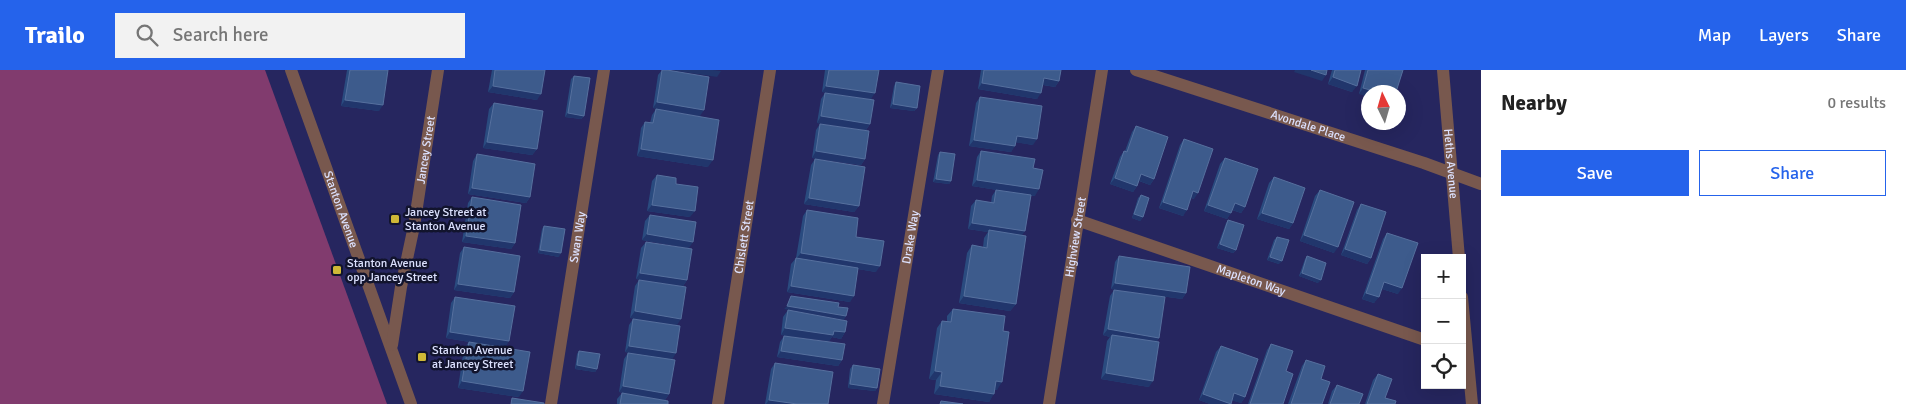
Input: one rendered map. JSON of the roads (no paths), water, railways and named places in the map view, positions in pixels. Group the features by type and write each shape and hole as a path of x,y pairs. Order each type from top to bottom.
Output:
{"street":[{"name":"Stanton Avenue","path":"291,70 411,404"},
{"name":"Jancey Street","path":"391,348 414,226 438,70"},
{"name":"Swan Way","path":"551,404 604,70"},
{"name":"Chislett Street","path":"718,404 770,70"},
{"name":"Drake Way","path":"883,404 938,70"},
{"name":"Highview Street","path":"1053,403 1077,220 1102,70"},
{"name":"Avondale Place","path":"1136,70 1451,172 1481,184"},
{"path":"1444,75 1455,70"},
{"name":"Heths Avenue","path":"1444,75 1459,254"},
{"name":"Mapleton Way","path":"1077,220 1421,339"},
{"path":"1462,299 1464,344"},
{"path":"1466,354 1481,359"},
{"path":"1466,361 1472,404"}],"place":[{"name":"Jancey Street at Stanton Avenue","path":"395,219"},
{"name":"Stanton Avenue opp Jancey Street","path":"337,270"},
{"name":"Stanton Avenue at Jancey Street","path":"422,357"}]}
